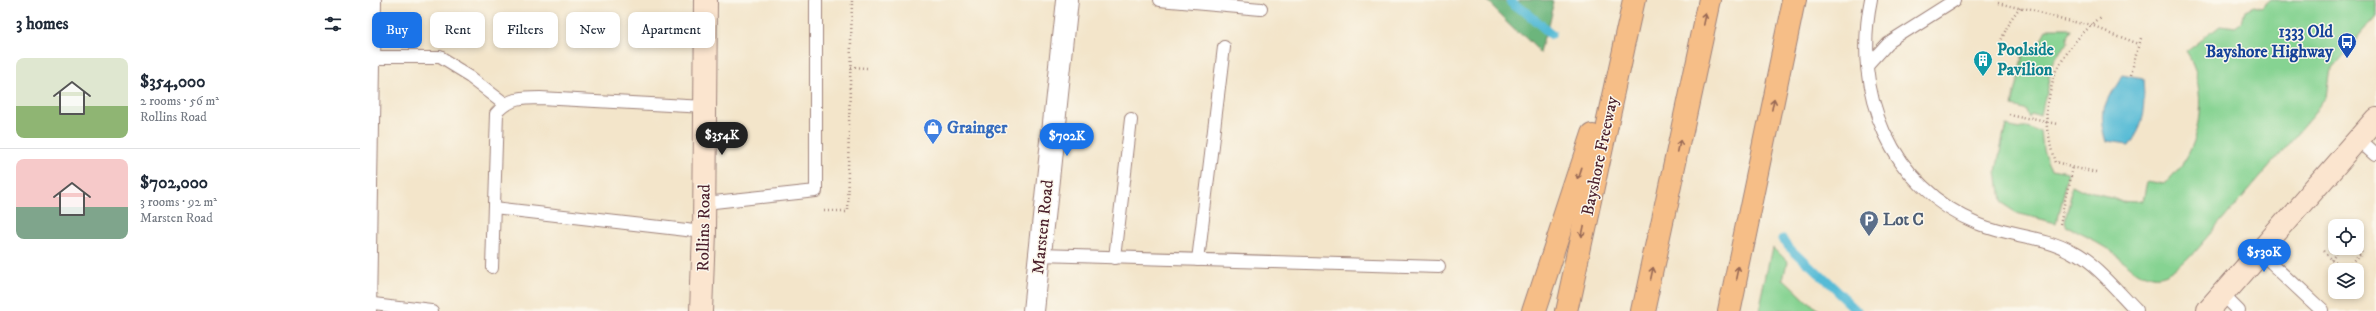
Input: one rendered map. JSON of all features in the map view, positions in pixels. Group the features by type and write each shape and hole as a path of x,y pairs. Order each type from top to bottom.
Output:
{"highway":[{"path":"1643,311 1710,0"},
{"path":"1729,311 1794,0"},
{"path":"1534,311 1632,8"},
{"name":"Bayshore Freeway","path":"1566,311 1632,8"}],"main road":[{"name":"Rollins Road","path":"701,311 705,203 706,0"},
{"path":"2208,311 2376,119"}],"street":[{"path":"364,296 364,151 369,57 370,0"},
{"name":"Marsten Road","path":"1034,311 1067,0"}],"lane":[{"path":"705,203 816,191 816,0"},
{"path":"1159,0 1261,8"},
{"path":"1871,0 1867,22 1867,65 1876,115 1887,142 1903,167 1942,206 1980,224 2042,240 2072,252 2097,271 2137,311"},
{"path":"1867,65 1888,43 1955,0"},
{"path":"1198,260 1224,47"},
{"path":"369,57 439,57 470,76 505,104"},
{"path":"492,268 497,113 505,104 522,98 540,98 706,107"},
{"path":"1115,258 1131,120"},
{"path":"2359,139 2376,154"},
{"path":"494,208 704,232"},
{"path":"2260,252 2323,311"},
{"path":"1040,255 1439,268"},
{"path":"2223,295 2239,311"},
{"path":"364,296 432,311"}],"path":[{"path":"1998,3 2092,26 2139,44"},
{"path":"1999,43 2006,27 2020,8"},
{"path":"2098,173 2055,163 2050,146 2048,122 2049,101 2059,68 2075,41 2101,19"},
{"path":"2132,74 2141,38"},
{"path":"850,67 867,68"},
{"path":"2008,114 2057,124"},
{"path":"2060,229 2073,167"},
{"path":"2324,251 2335,263"},
{"path":"2331,259 2334,255"},
{"path":"2353,263 2360,255"}],"green space":[{"path":"1486,0 1553,0 1540,53"},
{"path":"2271,0 2376,0 2376,17 2331,69 2327,98 2189,258 2165,276 2146,276 2106,248 2066,227 2064,221 2072,185 2098,196 2107,198 2144,201 2148,181 2165,184 2185,160 2196,134 2199,120 2200,90 2193,63 2186,51 2220,25 2235,27 2241,23 2244,11 2253,7 2261,9"},
{"path":"2046,29 2069,29 2065,37 2066,43 2051,70 2041,115 2030,112 2028,115 2025,109 2010,105 2023,49 2034,51"},
{"path":"2006,125 2018,128 2024,125 2041,131 2043,148 2051,169 2068,172 2056,222 2015,212 2000,202 1996,171"},
{"path":"1774,247 1787,260 1783,278 1817,311 1760,311"}],"water":[{"path":"2122,75 2143,79 2143,114 2138,129 2128,145 2108,142 2104,122 2107,100"}],"waterway":[{"path":"1511,0 1552,35"},
{"path":"1782,239 1857,311"}],"place":[{"name":"1333 Old Bayshore Highway","path":"2347,59"},
{"name":"Poolside Pavilion","path":"1983,77"},
{"name":"Grainger","path":"933,145"},
{"name":"Lot C","path":"1869,237"}]}
